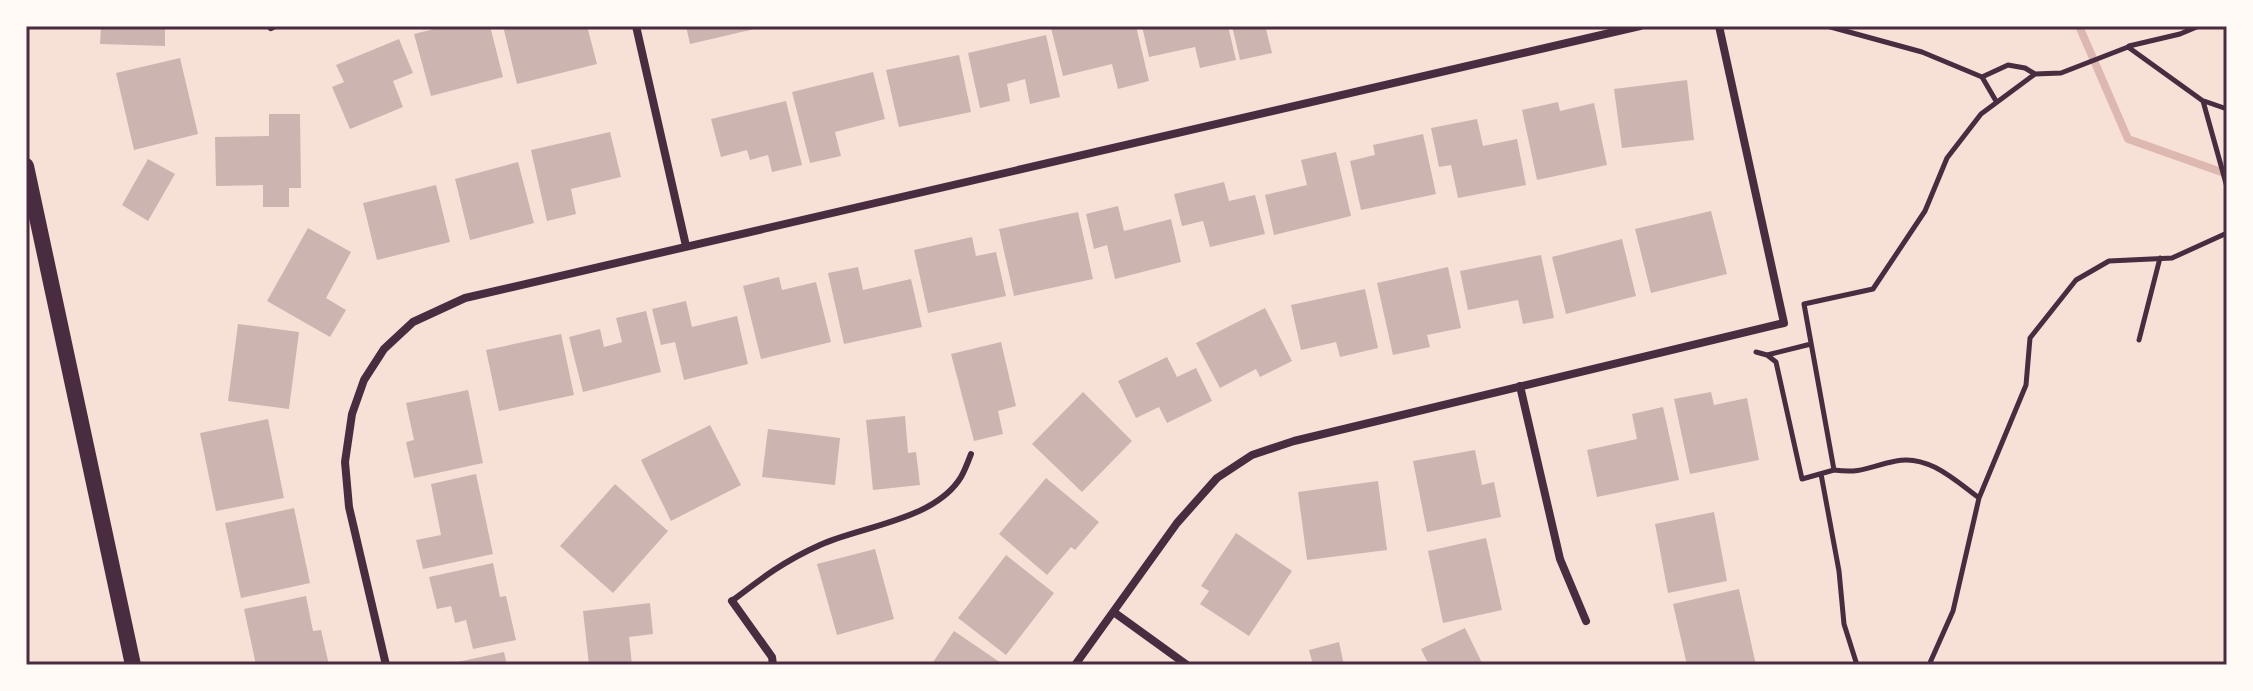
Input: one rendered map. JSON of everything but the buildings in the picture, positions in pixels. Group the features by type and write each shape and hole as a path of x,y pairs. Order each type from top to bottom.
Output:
{"main road":[{"path":"26,166 133,665"}],"street":[{"path":"636,26 686,246"},
{"path":"386,665 349,507 345,462 352,414 364,380 384,349 413,322 465,298 1640,26"},
{"path":"1075,665 1177,523 1217,478 1252,455 1294,441 1784,323 1719,26"},
{"path":"1520,386 1560,559 1586,621"},
{"path":"732,601 772,657 773,665"},
{"path":"1115,613 1187,665"}],"lane":[{"path":"732,601 783,562 824,543 904,517 937,502 961,478 971,454"}],"path":[{"path":"1827,26 1922,52 1982,77 1996,101"},
{"path":"1834,470 1804,304 1873,289 1925,211 1947,158 1981,114 1996,101 2035,74 2061,73 2104,55 2199,26"},
{"path":"2128,47 2203,101 2227,109"},
{"path":"1982,77 2008,65 2025,68 2035,74"},
{"path":"2203,101 2227,187"},
{"path":"1929,665 1953,611 1979,498 2026,385 2030,338 2076,280 2109,261 2172,258 2227,233"},
{"path":"2139,340 2160,258"},
{"path":"1767,355 1811,344"},
{"path":"1756,352 1776,362 1802,479 1834,470 1865,471 1899,460 1936,466 1979,498"},
{"path":"1821,474 1839,571 1844,624 1857,665"}],"waterway":[{"path":"2079,26 2128,139 2227,174"}]}
